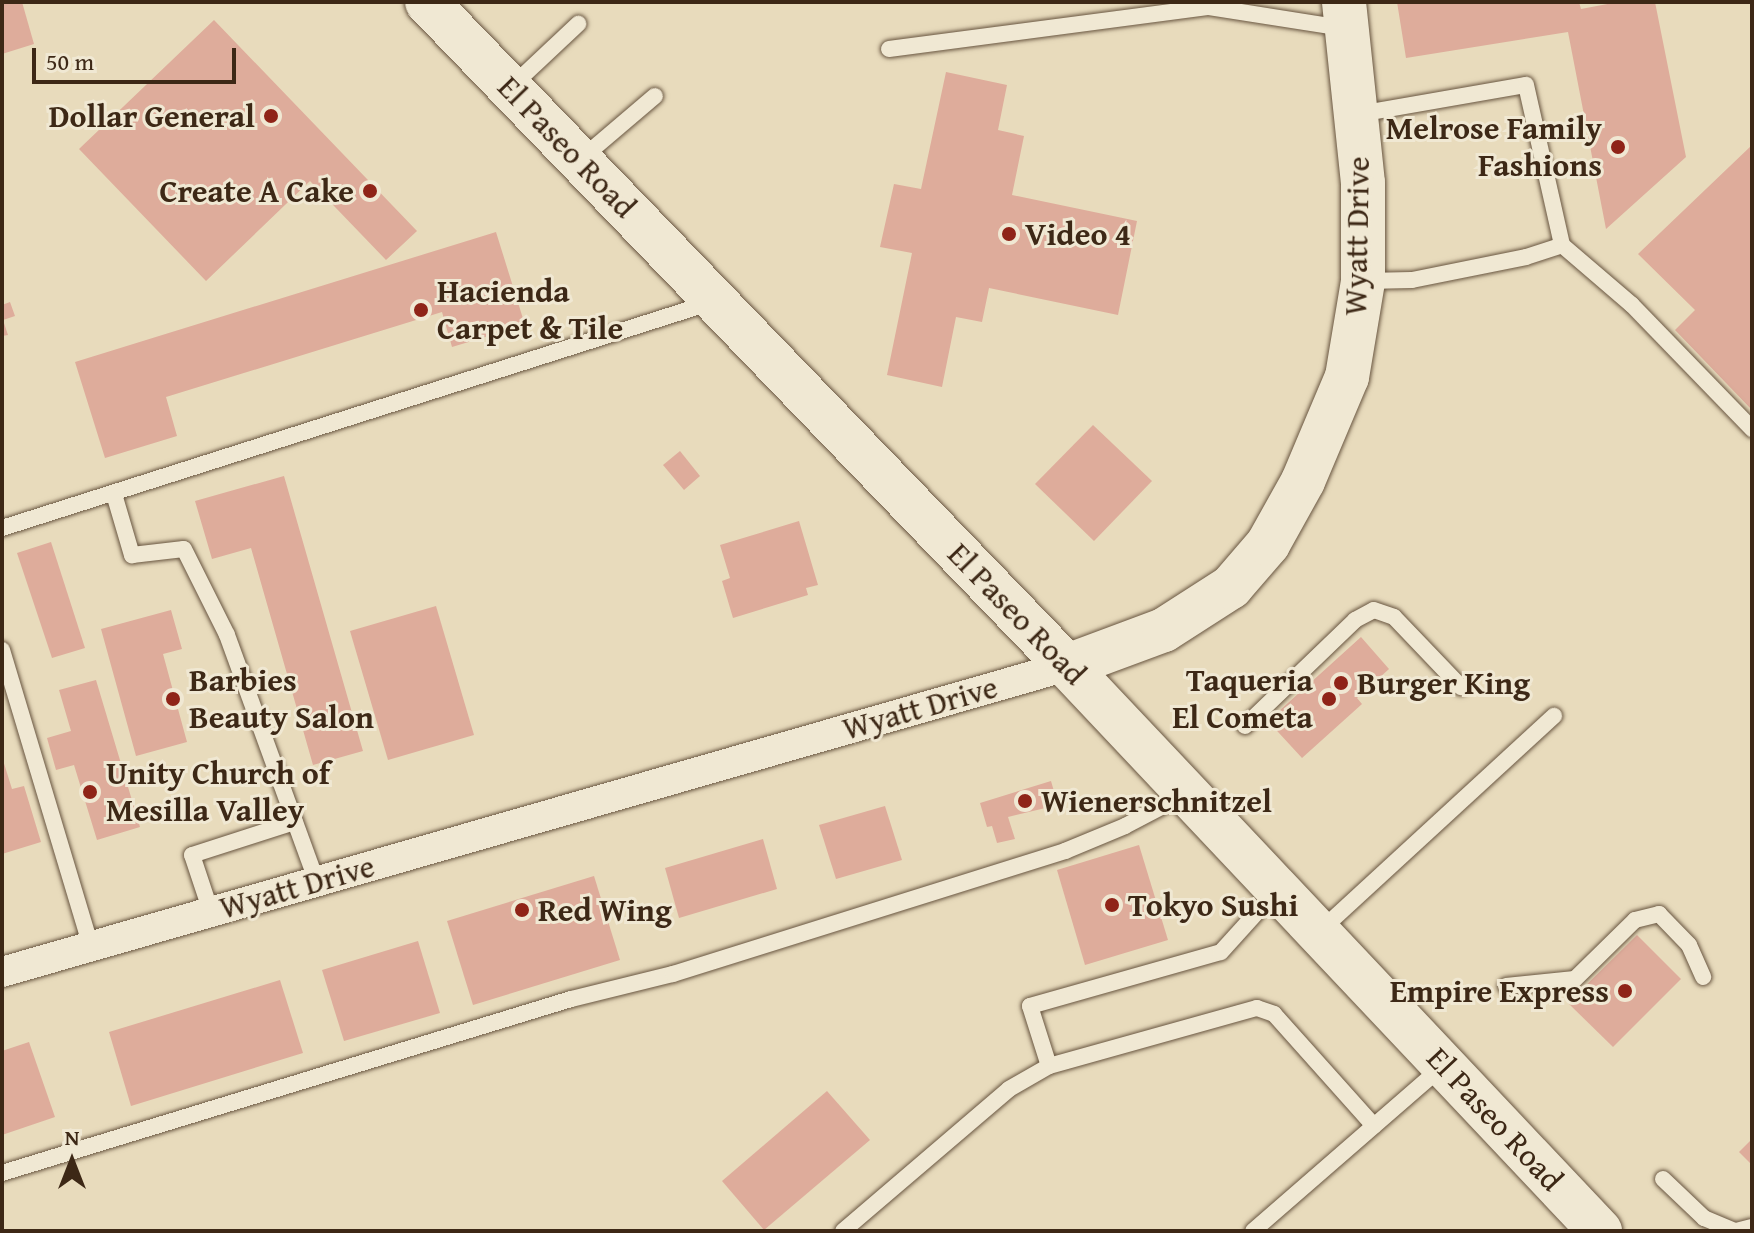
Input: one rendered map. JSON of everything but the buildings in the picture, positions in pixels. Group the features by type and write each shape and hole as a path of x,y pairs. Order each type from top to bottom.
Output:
{"main road":[{"name":"El Paseo Road","path":"427,2 1067,666 1600,1231"},
{"name":"Wyatt Drive","path":"1067,666 1164,630 1231,587 1268,544 1303,481 1347,377 1363,281 1363,183 1346,15"}],"street":[{"name":"Wyatt Drive","path":"4,964 91,947 1067,666"}],"lane":[{"path":"889,49 1209,7 1346,15"},
{"path":"510,88 578,24"},
{"path":"1357,115 1526,85 1562,245 1632,305 1752,429"},
{"path":"580,160 655,96"},
{"path":"1363,281 1412,280 1526,257 1562,245"},
{"path":"2,528 715,301"},
{"path":"114,494 132,555 184,549 227,635 317,882"},
{"path":"1245,726 1355,620 1374,610 1394,617 1461,687"},
{"path":"2,650 91,947"},
{"path":"1319,933 1554,716"},
{"path":"2,1173 571,999 673,974 1065,851 1125,826 1188,793"},
{"path":"211,912 192,855 295,822"},
{"path":"1049,1066 1030,1006 1221,952 1278,889"},
{"path":"1506,986 1575,979 1635,920 1659,914 1689,945 1703,977"},
{"path":"843,1231 1009,1089 1049,1066 1257,1008 1274,1014 1374,1126"},
{"path":"1253,1231 1444,1065"},
{"path":"1663,1179 1704,1218 1735,1231 1752,1227"}],"place":[{"name":"Dollar General","path":"271,116"},
{"name":"Melrose Family Fashions","path":"1618,147"},
{"name":"Create A Cake","path":"370,191"},
{"name":"Video 4","path":"1009,234"},
{"name":"Hacienda Carpet & Tile","path":"421,310"},
{"name":"Burger King","path":"1341,683"},
{"name":"Barbies Beauty Salon","path":"173,699"},
{"name":"Taqueria El Cometa","path":"1329,699"},
{"name":"Unity Church of Mesilla Valley","path":"90,792"},
{"name":"Wienerschnitzel","path":"1025,801"},
{"name":"Tokyo Sushi","path":"1112,905"},
{"name":"Red Wing","path":"522,910"},
{"name":"Empire Express","path":"1625,991"}]}
